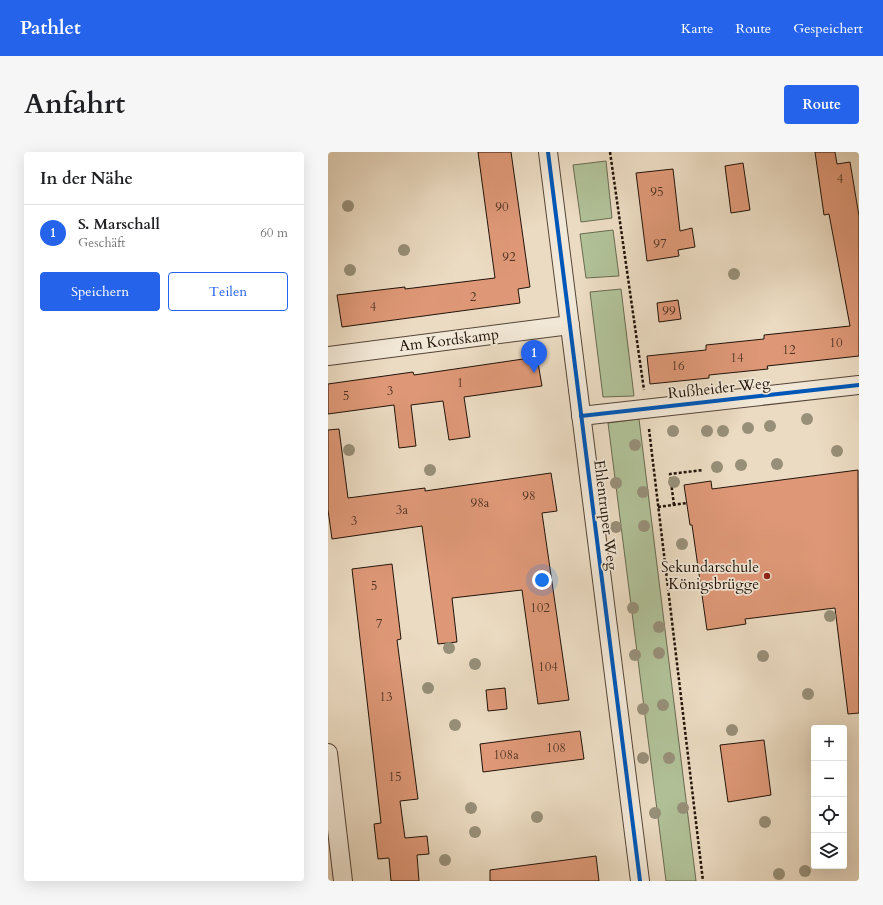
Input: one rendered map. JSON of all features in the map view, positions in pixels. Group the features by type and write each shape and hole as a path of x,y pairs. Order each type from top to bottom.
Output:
{"street":[{"name":"Ehlentruper Weg","path":"548,152 640,881"},
{"name":"Am Kordskamp","path":"328,356 570,325"},
{"name":"Rußheider Weg","path":"581,416 859,385"},
{"path":"328,753 343,881"}],"path":[{"path":"610,152 646,408 703,881"},
{"path":"674,504 670,474 703,470"},
{"path":"658,507 687,503"}],"green space":[{"path":"606,161 612,218 581,222 573,165"},
{"path":"613,230 619,276 586,278 580,234"},
{"path":"621,289 634,396 603,397 590,292"},
{"path":"639,419 696,881 666,881 608,423"}],"building":[{"path":"478,152 511,152 530,287 518,289 520,303 342,327 337,295 405,287 405,289 495,278"},
{"path":"815,152 835,152 837,164 850,162 859,216 859,356 767,366 768,369 709,375 709,378 650,384 647,356 706,350 706,345 764,339 764,335 850,326 829,214 824,215"},
{"path":"743,163 750,210 731,213 725,166"},
{"path":"673,169 680,231 692,228 695,247 678,250 679,256 647,261 636,173"},
{"path":"678,300 681,319 659,322 657,303"},
{"path":"537,357 542,386 464,397 470,437 449,440 443,401 411,405 416,446 399,448 394,405 328,414 328,384 413,372 414,375"},
{"path":"339,429 348,498 425,488 425,491 551,473 557,511 542,513 569,700 538,704 522,590 452,598 457,642 438,644 422,526 332,539 328,510 328,430"},
{"path":"858,470 859,713 848,714 835,608 745,619 746,624 707,630 692,525 690,525 684,485 711,481 712,489"},
{"path":"392,564 401,639 397,640 418,799 400,801 405,838 427,836 429,854 417,855 419,881 391,881 389,858 378,859 374,824 381,823 352,569"},
{"path":"505,688 507,709 488,711 486,690"},
{"path":"580,731 584,759 483,772 480,744"},
{"path":"764,740 771,795 728,802 720,745"},
{"path":"596,856 599,881 490,881 490,870"}],"cycle path":[{"path":"548,152 640,881"},
{"path":"581,416 859,385"}],"place":[{"name":"S. Marschall","path":"534,373"},
{"name":"Sekundarschule Königsbrügge","path":"767,576"}]}
